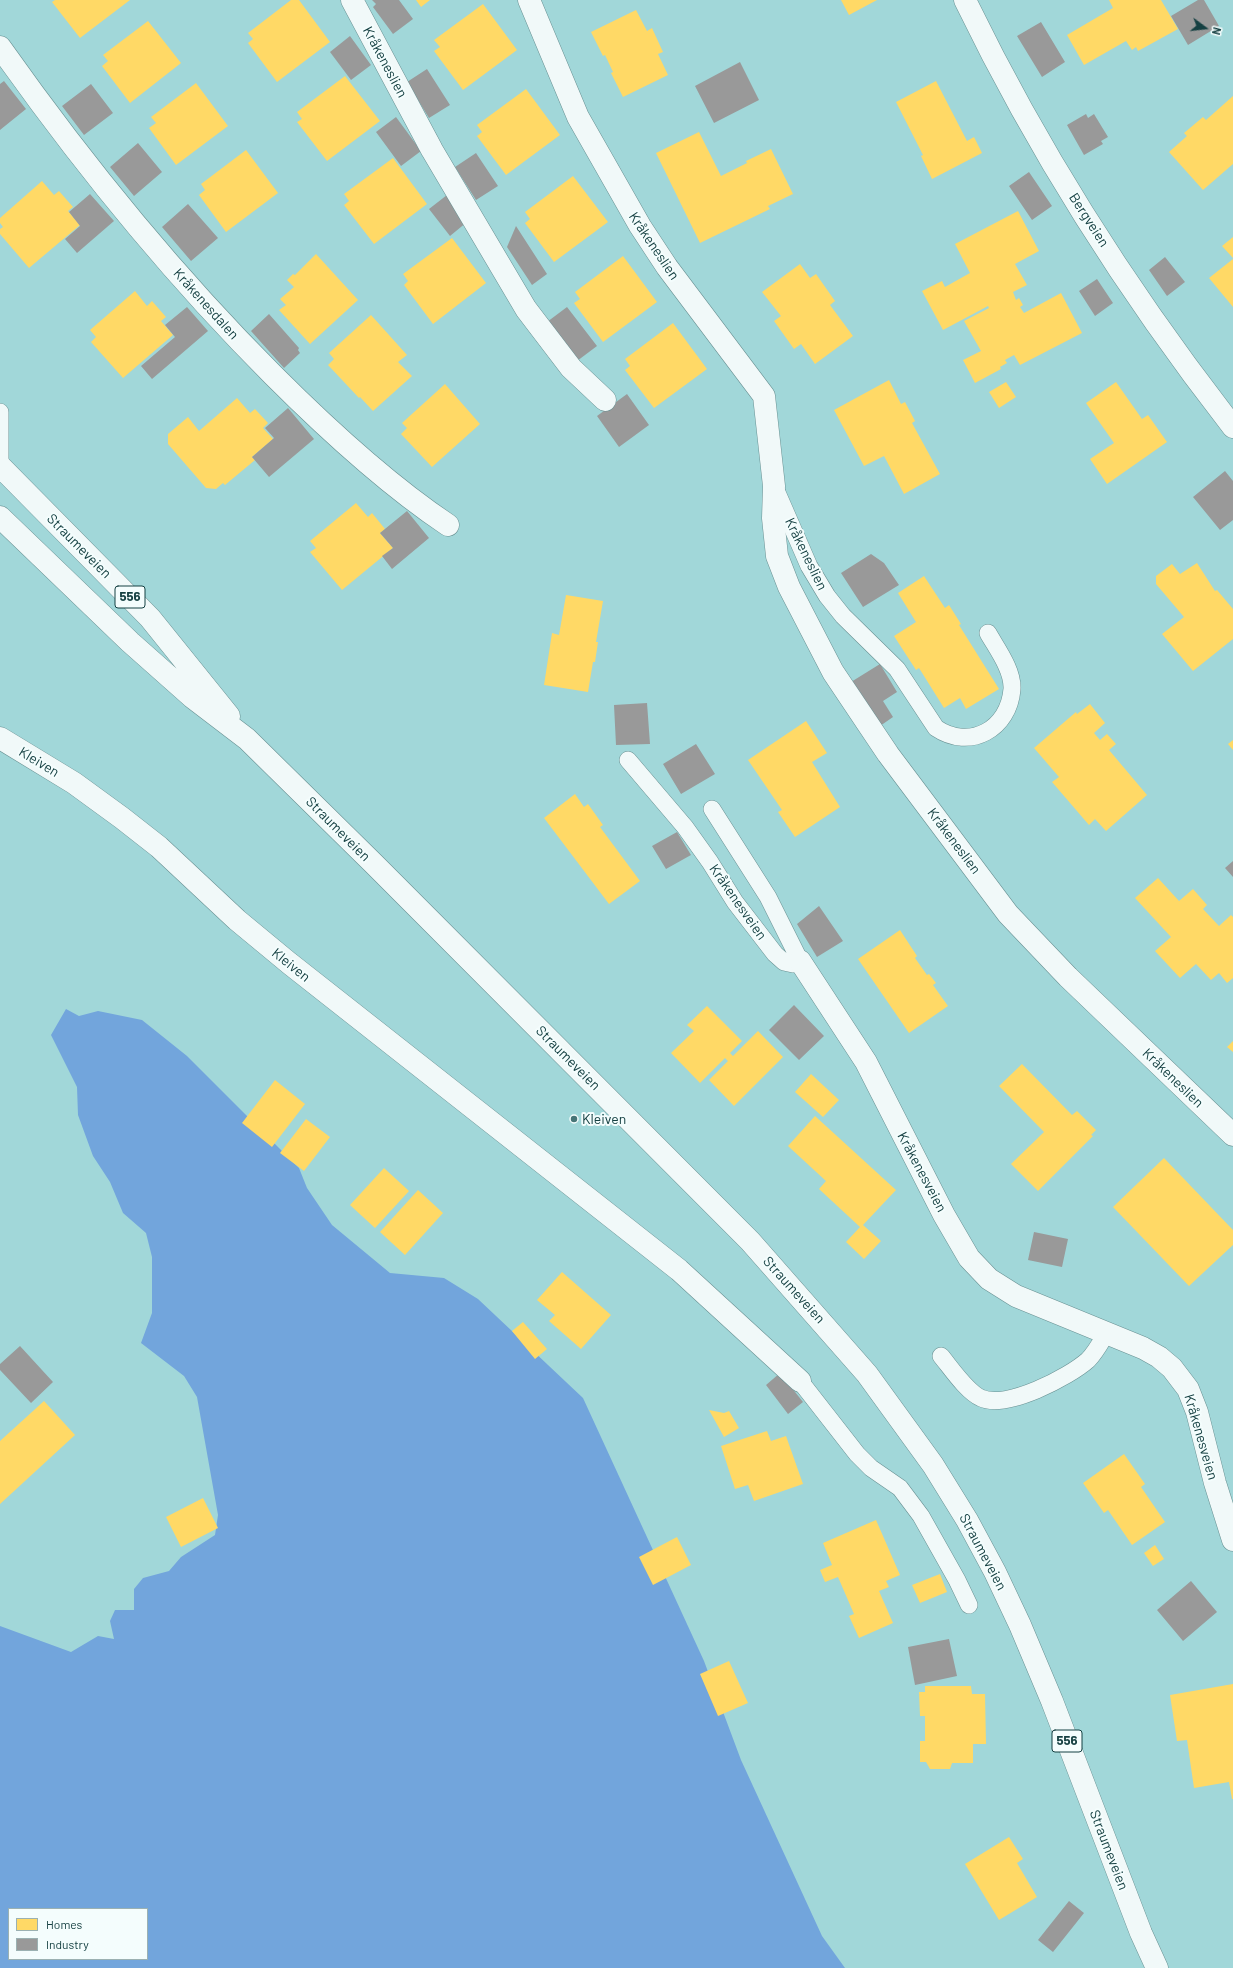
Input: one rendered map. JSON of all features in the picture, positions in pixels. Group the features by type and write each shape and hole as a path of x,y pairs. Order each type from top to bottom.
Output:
{"street":[{"name":"Kråkeneslien","path":"352,0 432,150 526,309 571,368 605,400"},
{"name":"Kråkeneslien","path":"529,0 578,117 640,226 667,268 764,396 774,486 773,518 777,556 789,586 833,672 888,754 946,829 1008,914 1068,977 1233,1135"},
{"name":"Bergveien","path":"965,0 1021,108 1084,214 1190,372 1233,427"},
{"name":"Kråkenesdalen","path":"0,47 51,119 136,224 225,326 325,427 426,510 448,525"},
{"name":"Straumeveien","path":"0,466 150,618 203,682 247,739"},
{"name":"Straumeveien","path":"0,517 130,642 192,697 247,739 599,1088 750,1241 867,1374 902,1420 967,1520 995,1572 1020,1624 1052,1701 1141,1933 1157,1968"},
{"name":"Kleiven","path":"0,738 74,783 159,847 237,920 289,963 679,1270 800,1381"},
{"name":"Kråkenesveien","path":"800,961 866,1062 944,1215 969,1258 980,1271 1000,1288 1016,1296 1107,1332 1159,1357 1172,1368 1185,1384 1197,1412 1215,1483 1233,1540"}],"lane":[{"path":"0,412 0,466"},
{"name":"Kråkeneslien","path":"774,486 809,566 827,596 843,616 897,669 936,728 944,733 967,738 978,737 990,730 1001,720 1008,705 1012,689 1010,675 988,633"},
{"name":"Kråkenesveien","path":"628,760 685,828 710,862 735,902 775,954 784,962 793,964 800,961"},
{"path":"712,809 768,897 800,961"},
{"path":"941,1356 973,1393 981,1398 997,1401 1009,1399 1042,1387 1073,1371 1088,1360 1097,1349 1107,1332"},
{"path":"800,1381 857,1454 871,1468 900,1488 921,1516 957,1580 969,1605"}],"water":[{"path":"66,1009 79,1016 98,1011 142,1020 187,1056 299,1168 307,1188 332,1225 390,1273 444,1278 478,1299 583,1398 704,1661 741,1760 822,1936 845,1968 0,1968 0,1626 71,1652 98,1636 114,1639 110,1621 115,1610 134,1610 134,1589 143,1578 169,1571 181,1557 215,1535 218,1515 197,1397 184,1376 141,1343 152,1313 152,1257 146,1233 123,1213 110,1182 93,1156 78,1115 77,1087 51,1035"}],"building: Homes":[{"path":"55,0 130,0 80,38 52,2"},
{"path":"291,0 299,0 330,42 277,82 248,43 253,39 248,33"},
{"path":"416,0 430,0 421,7"},
{"path":"841,0 877,0 849,15"},
{"path":"1109,0 1161,0 1178,29 1138,51 1136,47 1132,50 1126,41 1084,65 1067,35 1113,8"},
{"path":"483,4 517,50 463,90 434,51 440,47 434,40"},
{"path":"636,10 647,31 652,28 663,52 658,54 668,75 623,97 611,73 613,72 605,55 603,56 591,32"},
{"path":"148,21 181,63 130,103 102,66 108,61 103,55"},
{"path":"345,76 380,121 327,161 297,122 302,119 297,112"},
{"path":"936,81 967,141 974,137 982,153 932,179 921,156 923,155 896,102"},
{"path":"196,83 228,126 176,165 149,128 156,123 151,117"},
{"path":"526,89 560,135 506,175 477,136 482,132 477,125"},
{"path":"1233,96 1233,164 1203,190 1169,152 1187,136 1184,133 1203,117 1206,120"},
{"path":"699,132 721,176 747,163 746,161 771,149 793,194 768,206 770,209 700,243 656,153"},
{"path":"246,150 278,193 226,232 199,195 205,190 201,184"},
{"path":"393,158 427,204 374,244 344,205 349,201 344,194"},
{"path":"573,176 608,222 554,262 525,223 530,219 525,212"},
{"path":"42,181 54,195 59,191 73,207 68,211 80,225 29,268 0,234 0,229 3,227 0,223 0,218"},
{"path":"1018,211 1039,251 1015,264 1027,285 1013,292 1016,300 1019,298 1023,305 1020,307 1024,313 1061,293 1082,333 1020,365 1014,355 1005,360 1007,363 1000,367 1001,369 975,383 963,360 981,351 964,321 989,308 988,306 943,330 922,291 942,281 945,287 970,273 955,244"},
{"path":"1233,237 1233,258 1222,246"},
{"path":"452,238 486,283 433,324 404,285 408,281 403,274"},
{"path":"316,254 358,300 310,344 279,310 286,305 280,299 294,287 287,280 293,274 295,275"},
{"path":"623,256 657,302 603,342 574,303 580,299 575,292"},
{"path":"1233,259 1233,307 1209,278"},
{"path":"800,264 810,278 816,274 835,301 830,305 853,336 815,364 801,344 794,349 774,321 781,316 762,292"},
{"path":"135,291 147,306 152,301 166,317 161,321 173,335 123,378 91,342 96,337 90,330"},
{"path":"371,315 407,355 398,362 412,376 373,411 328,365 334,359 329,353"},
{"path":"673,323 707,369 654,408 625,370 630,366 625,359"},
{"path":"889,380 901,404 905,402 915,421 912,423 940,474 904,494 884,456 864,466 834,410"},
{"path":"1006,382 1016,397 999,408 989,392"},
{"path":"1116,382 1142,419 1148,415 1167,442 1107,484 1090,459 1114,443 1086,403"},
{"path":"445,384 480,424 432,467 401,434 407,428 402,423"},
{"path":"237,398 250,413 255,409 268,423 263,428 273,439 252,457 255,460 225,485 223,483 216,489 206,488 168,444 168,434 188,417 199,431"},
{"path":"356,503 368,517 372,513 385,529 380,533 393,548 342,590 310,552 316,548 310,541"},
{"path":"1197,563 1215,591 1217,590 1233,609 1233,639 1193,671 1162,634 1184,617 1156,584 1156,576 1172,564 1180,574"},
{"path":"924,576 945,608 949,605 961,624 959,625 999,689 966,709 960,698 944,708 919,668 916,670 894,636 916,622 898,593"},
{"path":"566,595 603,601 596,642 598,642 595,662 593,662 588,692 544,685 552,633 559,635"},
{"path":"1090,704 1105,723 1094,733 1100,740 1107,734 1116,744 1109,750 1147,795 1106,831 1095,819 1089,825 1052,782 1059,777 1034,748 1076,712 1077,714"},
{"path":"806,721 827,753 812,762 840,807 795,837 778,812 782,810 748,760"},
{"path":"1233,740 1233,750 1228,744"},
{"path":"575,794 584,807 588,804 603,825 600,827 640,881 609,904 544,818"},
{"path":"1158,878 1179,901 1193,889 1207,905 1203,909 1219,926 1231,915 1233,917 1233,978 1227,983 1219,973 1211,980 1196,964 1180,978 1155,951 1171,937 1135,898"},
{"path":"900,930 917,956 915,958 927,975 929,974 936,983 933,985 948,1006 909,1033 858,959"},
{"path":"707,1006 742,1041 730,1053 733,1056 758,1031 783,1057 734,1106 709,1080 728,1061 725,1058 700,1083 671,1053 694,1031 687,1025"},
{"path":"1233,1041 1233,1052 1227,1047"},
{"path":"1022,1064 1072,1115 1077,1111 1096,1130 1091,1135 1093,1136 1038,1191 1011,1164 1044,1132 999,1086"},
{"path":"811,1074 839,1100 823,1117 795,1092"},
{"path":"275,1080 305,1104 272,1147 242,1123"},
{"path":"815,1116 896,1190 863,1225 881,1241 864,1259 846,1242 860,1227 819,1189 826,1181 788,1146"},
{"path":"306,1119 330,1137 304,1171 280,1153"},
{"path":"1164,1158 1233,1230 1233,1245 1189,1286 1113,1207"},
{"path":"384,1168 409,1191 375,1228 350,1205"},
{"path":"418,1190 443,1213 405,1255 380,1232"},
{"path":"562,1272 611,1315 581,1349 549,1321 555,1315 537,1300"},
{"path":"523,1322 547,1349 535,1359 512,1331"},
{"path":"44,1401 75,1435 0,1504 0,1441"},
{"path":"709,1410 724,1413 729,1411 739,1428 724,1437"},
{"path":"767,1431 771,1441 786,1436 803,1484 754,1501 748,1485 735,1489 721,1446"},
{"path":"1124,1454 1145,1484 1141,1487 1165,1522 1132,1545 1108,1510 1104,1513 1083,1483"},
{"path":"203,1498 218,1528 181,1547 166,1517"},
{"path":"876,1520 900,1575 886,1581 889,1587 879,1591 893,1623 859,1638 849,1616 854,1614 838,1577 825,1582 820,1570 832,1565 823,1543"},
{"path":"677,1537 691,1565 653,1585 639,1557"},
{"path":"1155,1545 1164,1559 1153,1566 1144,1553"},
{"path":"940,1574 947,1592 920,1603 912,1585"},
{"path":"729,1661 748,1703 718,1716 700,1674"},
{"path":"1233,1684 1232,1799 1229,1782 1194,1788 1187,1740 1177,1741 1170,1695"},
{"path":"925,1686 971,1686 972,1694 985,1694 986,1744 973,1744 973,1763 952,1763 950,1769 930,1769 926,1762 920,1762 920,1741 925,1741 925,1716 920,1716 919,1692 925,1692"},
{"path":"1009,1837 1023,1859 1017,1863 1037,1897 999,1920 965,1864"}],"building: Industry":[{"path":"372,0 399,0 413,19 393,34 373,7 376,4"},
{"path":"1198,0 1204,0 1219,26 1188,45 1171,16"},
{"path":"1041,22 1065,62 1042,77 1017,36"},
{"path":"350,36 371,65 351,80 330,52"},
{"path":"740,62 759,100 714,123 695,86"},
{"path":"427,69 450,105 429,118 407,82"},
{"path":"4,81 26,109 0,130 0,84"},
{"path":"91,84 113,113 84,135 62,106"},
{"path":"1086,114 1088,118 1094,114 1108,137 1101,141 1103,144 1084,155 1067,125"},
{"path":"396,117 421,151 401,166 376,132"},
{"path":"138,143 162,172 134,196 110,167"},
{"path":"476,153 498,186 476,200 455,167"},
{"path":"1029,172 1052,206 1032,220 1009,186"},
{"path":"90,194 114,221 77,253 65,239 80,226 69,212"},
{"path":"447,195 467,222 450,236 429,209"},
{"path":"188,204 218,238 191,261 162,227"},
{"path":"516,226 547,274 532,285 507,247"},
{"path":"1165,257 1185,282 1167,296 1149,270"},
{"path":"1097,279 1113,303 1095,316 1079,291"},
{"path":"187,307 208,331 152,379 141,366 175,337 165,325"},
{"path":"567,307 597,346 577,361 547,322"},
{"path":"269,314 299,348 298,350 300,353 284,368 251,331"},
{"path":"627,394 649,425 619,447 597,416"},
{"path":"288,408 314,439 269,477 252,457 274,438 265,428"},
{"path":"1225,471 1233,481 1233,520 1220,530 1193,497"},
{"path":"407,511 429,538 392,569 382,556 393,548 380,533"},
{"path":"871,554 884,563 899,585 863,607 841,573"},
{"path":"880,664 897,692 883,701 893,717 880,726 851,682"},
{"path":"647,703 650,744 616,745 614,705"},
{"path":"696,744 715,774 681,794 663,764"},
{"path":"677,832 691,855 666,869 652,846"},
{"path":"1233,861 1233,877 1225,868"},
{"path":"819,906 843,941 817,957 797,924"},
{"path":"794,1005 824,1036 799,1060 769,1030"},
{"path":"1034,1232 1068,1239 1062,1267 1028,1260"},
{"path":"20,1346 53,1382 31,1403 0,1370 0,1364"},
{"path":"780,1373 803,1402 788,1414 766,1385"},
{"path":"1191,1581 1217,1612 1183,1641 1157,1610"},
{"path":"949,1639 957,1676 915,1685 908,1647"},
{"path":"1069,1901 1084,1913 1053,1952 1038,1940"}],"place":[{"name":"Kleiven","path":"574,1119"}]}
